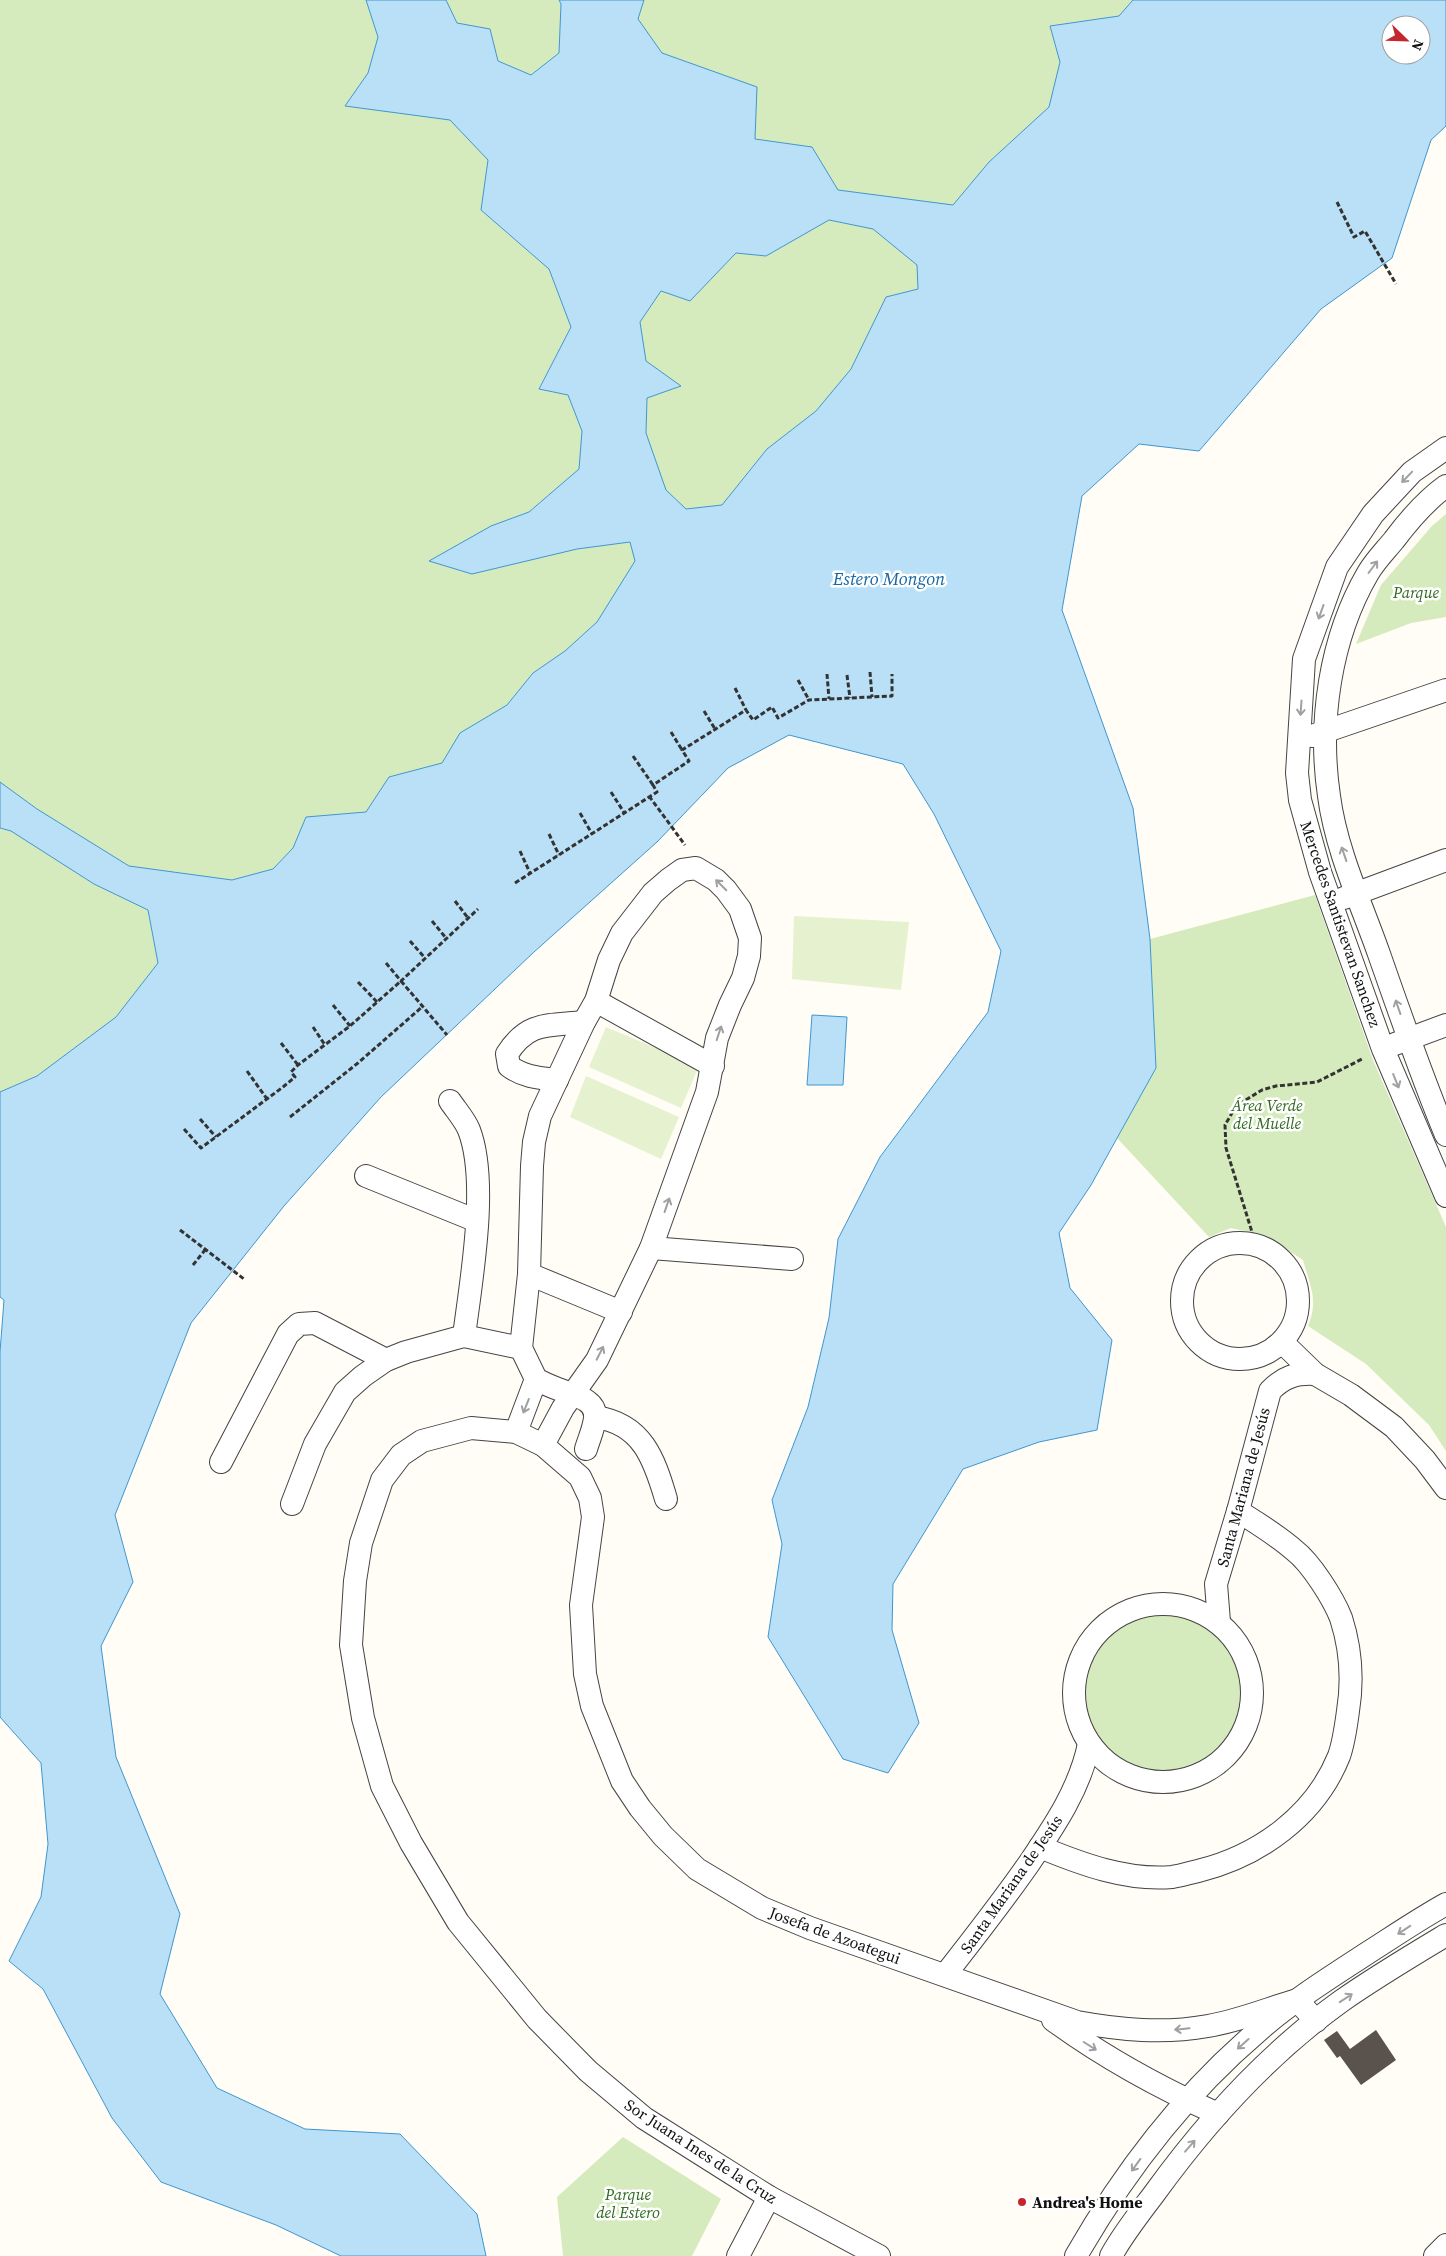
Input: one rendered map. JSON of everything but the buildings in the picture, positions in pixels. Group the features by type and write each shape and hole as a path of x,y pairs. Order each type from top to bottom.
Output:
{"street":[{"name":"Mercedes Santistevan Sanchez","path":"1446,448 1412,472 1373,514 1338,567 1304,659 1297,772 1300,800 1311,845 1331,903 1383,1049 1446,1196"},
{"name":"Mercedes Santistevan Sanchez","path":"1446,486 1413,515 1369,572 1348,613 1334,659 1328,697 1326,731 1326,764 1330,805 1343,852 1409,1038 1446,1134"},
{"path":"1298,740 1446,690"},
{"path":"1331,903 1446,860"},
{"path":"543,1445 572,1393 597,1360 651,1248 707,1092 717,1038 743,978 749,956 750,938 740,910 726,890 706,872 696,868 682,870 653,893 622,933 609,960 596,1001 584,1022 540,1116 534,1142 529,1274 521,1348 536,1380 572,1393 589,1402 594,1409 596,1417 586,1449"},
{"path":"596,1001 713,1066"},
{"path":"557,1080 530,1076 516,1071 509,1066 507,1054 516,1039 527,1031 542,1026 584,1022"},
{"path":"1383,1049 1446,1025"},
{"path":"450,1101 469,1130 476,1165 477,1221 464,1336"},
{"path":"366,1176 477,1221"},
{"path":"1237,1243 1256,1245 1274,1254 1281,1260 1288,1268 1296,1286 1298,1306 1293,1325 1282,1342 1268,1353 1251,1359 1232,1359 1214,1353 1198,1342 1188,1327 1182,1308 1183,1289 1190,1271 1202,1257 1219,1247 1237,1243"},
{"path":"651,1248 792,1259"},
{"path":"529,1274 621,1312"},
{"path":"221,1462 288,1334 299,1324 315,1323 386,1360"},
{"path":"292,1504 315,1444 345,1392 363,1376 386,1360 406,1352 464,1336 521,1348"},
{"path":"1282,1342 1315,1374 1351,1395 1394,1427 1425,1460 1446,1488"},
{"path":"1251,1359 1266,1379 1270,1391"},
{"path":"1270,1391 1277,1382 1289,1376 1302,1373 1315,1374"},
{"path":"516,1432 536,1380"},
{"name":"Santa Mariana de Jesús","path":"1219,1622 1216,1584 1238,1511 1270,1391"},
{"path":"596,1417 620,1422 643,1443 657,1468 666,1499"},
{"name":"Josefa de Azoategui","path":"401,1455 422,1441 471,1428 516,1432 543,1445 580,1477 590,1498 593,1517 581,1606 585,1674 592,1706 622,1780 640,1808 663,1836 697,1868 762,1908 810,1928 945,1974 1036,2008"},
{"name":"Sor Juana Ines de la Cruz","path":"401,1455 382,1480 361,1543 354,1581 351,1645 363,1718 382,1786 411,1843 458,1922 537,2019 588,2071 644,2118 769,2197 879,2256"},
{"path":"1040,1847 1089,1865 1130,1876 1172,1877 1223,1863 1259,1848 1286,1828 1312,1802 1326,1780 1339,1756 1352,1692 1350,1652 1340,1617 1321,1582 1296,1551 1238,1511"},
{"name":"Santa Mariana de Jesús","path":"1192,1607 1216,1584"},
{"path":"1154,1603 1181,1604 1192,1607 1219,1622 1227,1629 1244,1653 1252,1682 1250,1712 1239,1741 1218,1764 1190,1778 1160,1783 1130,1777 1116,1770 1102,1759 1089,1744 1078,1722 1073,1691 1080,1660 1097,1632 1123,1612 1154,1603"},
{"name":"Santa Mariana de Jesús","path":"945,1974 995,1912 1040,1847 1074,1791 1084,1769 1089,1744"},
{"name":"Santa Mariana de Jesús","path":"1074,1791 1102,1775 1116,1770"},
{"path":"1076,2256 1100,2215 1156,2136 1226,2059 1297,2000 1446,1904"},
{"path":"1111,2256 1181,2156 1218,2114 1278,2054 1341,2002 1446,1935"},
{"path":"1036,2008 1086,2023 1120,2030 1164,2031 1208,2026 1297,2000"},
{"path":"1297,2000 1316,2021"},
{"path":"1036,2008 1084,2043 1136,2074 1218,2114"},
{"path":"738,2256 769,2197"},
{"path":"1435,2256 1446,2245"}],"path":[{"path":"1337,202 1354,237 1364,231 1396,284"},
{"path":"870,672 872,697"},
{"path":"827,674 829,699"},
{"path":"735,688 753,720 772,707 778,718 809,700 892,696 892,674"},
{"path":"847,675 850,698"},
{"path":"798,680 809,700"},
{"path":"682,750 746,710"},
{"path":"704,711 715,729"},
{"path":"653,785 689,761 671,732"},
{"path":"515,883 657,792 634,756"},
{"path":"611,792 625,814"},
{"path":"649,796 685,845"},
{"path":"580,813 592,835"},
{"path":"549,834 559,855"},
{"path":"520,851 530,873"},
{"path":"456,901 468,918"},
{"path":"184,1129 201,1148 267,1099 295,1077 290,1072 350,1026 478,909"},
{"path":"432,920 446,938"},
{"path":"410,941 425,958"},
{"path":"386,963 447,1035"},
{"path":"358,982 377,1002"},
{"path":"333,1006 350,1026"},
{"path":"290,1117 358,1063 422,1007"},
{"path":"313,1027 325,1044"},
{"path":"281,1043 298,1065"},
{"path":"1256,1245 1226,1148 1225,1125 1232,1113 1244,1101 1262,1090 1276,1086 1316,1082 1383,1049"},
{"path":"247,1071 267,1099"},
{"path":"200,1119 216,1137"},
{"path":"180,1230 244,1279"},
{"path":"193,1265 205,1250"}],"green space":[{"path":"0,0 366,0 378,37 368,73 345,106 450,120 488,160 481,210 549,269 571,327 539,388 568,395 582,431 579,469 529,512 491,526 577,549 631,542 635,561 597,622 565,651 533,673 507,705 460,733 442,763 389,777 366,812 306,817 293,848 273,869 232,880 129,866 37,809 0,782"},
{"path":"446,0 559,0 561,4 559,53 531,75 498,61 490,29 457,23"},
{"path":"644,0 1133,0 1119,16 1050,26 1061,62 1049,107 989,162 953,205 838,190 812,147 755,139 756,87 662,53 638,19"},
{"path":"829,220 873,229 918,265 918,289 886,297 851,369 816,411 767,449 722,505 686,509 666,490 646,433 647,398 681,386 646,361 640,322 661,291 690,301 736,253 766,256"},
{"name":"Parque","path":"1446,514 1446,617 1411,623 1356,644 1381,585 1431,527"},
{"path":"0,829 11,830 94,884 148,910 158,963 116,1017 37,1076 0,1092"},
{"name":"Área Verde del Muelle","path":"1315,895 1373,1060 1446,1227 1446,1451 1429,1425 1366,1364 1308,1326 1313,1301 1311,1285 1303,1260 1266,1236 1231,1228 1209,1237 1117,1138 1156,1068 1150,939"},
{"path":"794,916 909,922 901,990 792,979"},
{"path":"606,1027 699,1066 681,1108 589,1067"},
{"path":"586,1076 679,1117 661,1159 570,1117"},
{"path":"1154,1604 1172,1604 1197,1611 1212,1619 1226,1630 1237,1644 1245,1659 1252,1684 1252,1702 1245,1727 1237,1742 1226,1756 1212,1767 1189,1778 1172,1782 1154,1782 1137,1778 1121,1771 1107,1762 1094,1749 1078,1719 1074,1702 1074,1684 1078,1667 1085,1651 1094,1637 1107,1624 1137,1608"},
{"name":"Parque del Estero","path":"623,2137 721,2199 692,2256 563,2256 557,2197"}],"water":[{"name":"Estero Mongon","path":"366,0 446,0 457,23 490,29 498,61 531,75 559,53 561,4 559,0 644,0 638,19 662,53 757,87 755,139 812,147 838,190 953,205 989,162 1049,107 1060,62 1050,26 1119,16 1133,0 1446,0 1446,126 1431,140 1392,258 1321,309 1199,451 1139,444 1082,496 1062,610 1133,808 1150,939 1156,1068 1091,1185 1059,1233 1070,1288 1112,1340 1097,1430 1039,1442 963,1469 893,1584 892,1630 919,1723 888,1773 843,1759 768,1637 782,1544 772,1500 808,1407 829,1318 838,1239 880,1157 988,1012 1001,951 934,814 903,764 789,735 728,768 657,842 534,952 381,1097 284,1206 191,1323 115,1515 133,1582 101,1646 116,1757 180,1914 160,1994 217,2088 305,2129 400,2134 477,2214 486,2256 341,2256 276,2225 161,2182 112,2118 43,1989 9,1961 41,1897 48,1844 41,1763 0,1717 0,1352 4,1300 0,1297 0,1092 37,1076 116,1017 158,963 148,910 94,884 11,831 0,828 0,782 37,809 129,866 232,880 273,869 293,848 306,817 366,812 389,777 442,763 460,733 507,705 533,673 565,651 597,622 635,561 630,542 577,549 472,574 429,561 491,526 529,512 579,469 582,431 568,395 539,389 571,327 549,269 481,210 488,160 450,120 345,106 368,73 378,37","holes":["829,220 873,229 917,265 918,289 886,297 851,369 816,411 767,449 722,505 686,509 666,490 646,433 647,398 681,386 646,361 640,322 661,291 690,301 736,253 766,256"]},
{"path":"812,1015 847,1017 843,1085 807,1085"}],"place":[{"name":"Andrea's Home","path":"1022,2202"}]}
